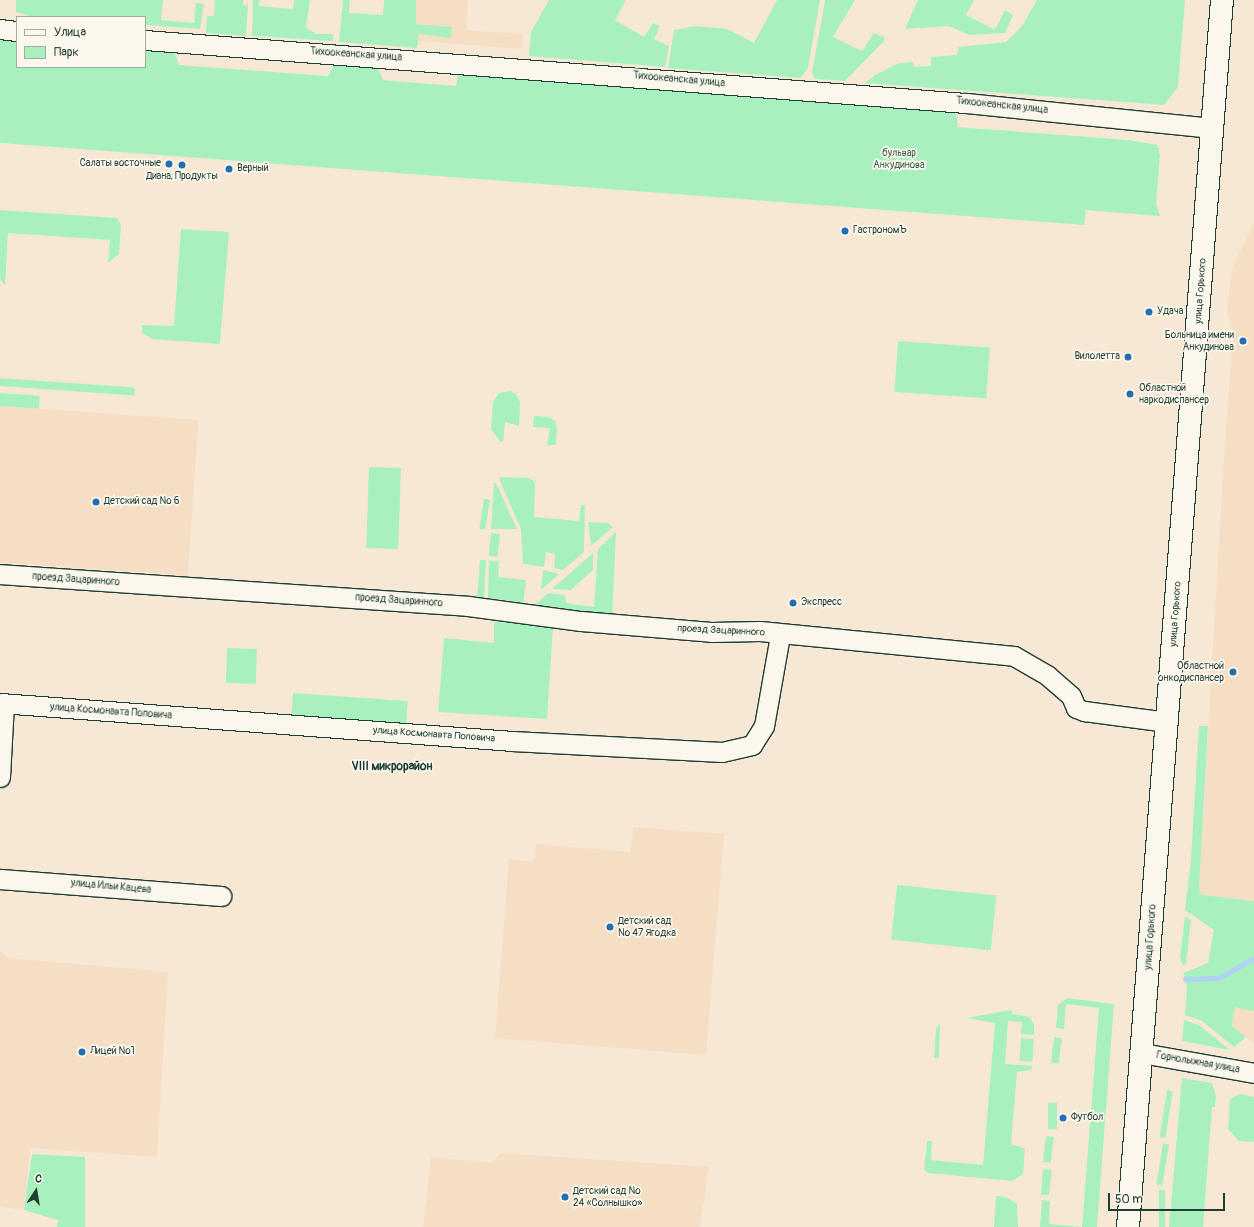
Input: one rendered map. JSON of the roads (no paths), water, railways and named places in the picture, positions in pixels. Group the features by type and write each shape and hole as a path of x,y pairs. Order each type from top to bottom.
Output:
{"main road":[{"name":"улица Горького","path":"1128,1227 1222,0"}],"street":[{"path":"0,30 16,31"},
{"name":"Тихоокеанская улица","path":"146,40 966,103 1213,128"},
{"name":"проезд Зацаринного","path":"0,574 460,605 581,621 788,636 1014,656 1048,676 1071,696 1076,708 1084,711 1167,722"},
{"name":"улица Космонавта Поповича","path":"2,704 512,741 722,752 752,745 764,726 788,636"},
{"path":"0,777 2,704"},
{"name":"улица Ильи Кацева","path":"0,879 221,896"},
{"name":"Горнолыжная улица","path":"1142,1053 1254,1073"}],"waterway":[{"path":"1185,979 1219,978 1254,958"}],"place":[{"name":"Салаты восточные","path":"169,164"},
{"name":"Диана, Продукты","path":"182,165"},
{"name":"Верный","path":"229,169"},
{"name":"ГастрономЪ","path":"845,231"},
{"name":"Удача","path":"1149,312"},
{"name":"Больница имени Анкудинова","path":"1243,341"},
{"name":"Вилолетта","path":"1128,357"},
{"name":"Областной наркодиспансер","path":"1130,394"},
{"name":"Детский сад № 6","path":"96,502"},
{"name":"Экспресс","path":"793,603"},
{"name":"Областной онкодиспансер","path":"1233,672"},
{"name":"Детский сад № 47 Ягодка","path":"610,927"},
{"name":"Лицей №1","path":"82,1052"},
{"name":"Футбол","path":"1063,1118"},
{"name":"Детский сад № 24 «Солнышко»","path":"565,1197"}],"district":[{"name":"VIII микрорайон","path":"392,767"}],"park label":[{"name":"бульвар Анкудинова","path":"899,158"}]}
